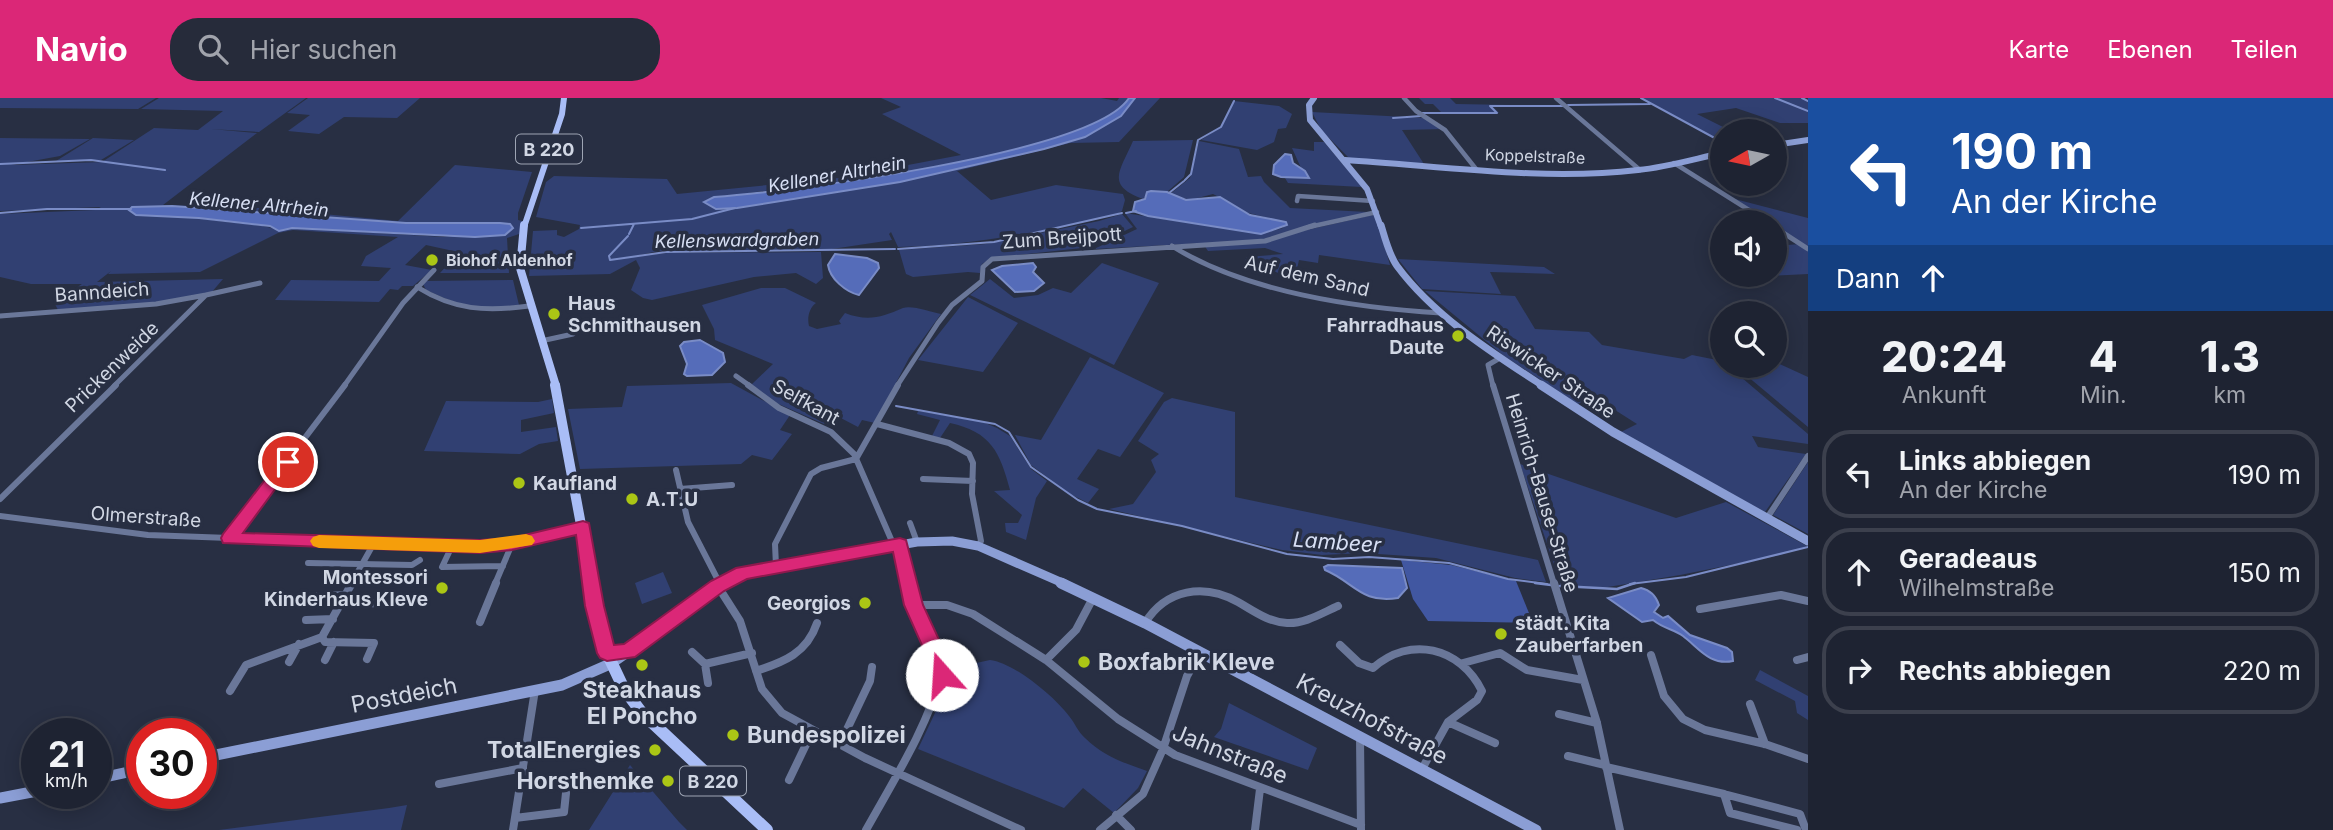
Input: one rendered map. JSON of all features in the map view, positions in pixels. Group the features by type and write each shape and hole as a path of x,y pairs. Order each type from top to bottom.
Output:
{"main road":[{"name":"B 220","path":"563,99 522,233 520,268 525,293 558,393 583,527 594,606 609,658 624,689 642,713 767,830"}],"street":[{"name":"Riswicker Straße","path":"1314,98 1309,105 1310,120 1345,160 1373,201 1395,264 1441,313 1500,358 1660,460 1808,541"},
{"path":"1404,98 1416,111 1445,130 1476,169"},
{"path":"1556,98 1640,170"},
{"path":"1787,143 1808,140"},
{"name":"Koppelstraße","path":"1345,160 1560,172 1640,170 1710,156"},
{"path":"1674,163 1749,210"},
{"path":"1297,201 1298,196 1373,201"},
{"name":"Zum Breijpott","path":"856,459 910,363 955,302 982,281 983,267 987,261 1006,256 1265,241 1319,224 1377,212"},
{"path":"1787,235 1808,249"},
{"name":"Auf dem Sand","path":"1172,246 1206,265 1292,290 1405,312 1441,313"},
{"path":"229,538 417,287 435,270"},
{"path":"206,295 260,283"},
{"path":"417,287 433,298 471,311 502,311 529,306"},
{"name":"Banndeich","path":"0,316 156,304 206,295"},
{"name":"Prickenweide","path":"0,499 206,295"},
{"path":"541,341 573,334"},
{"name":"Heinrich-Bause-Straße","path":"1500,358 1488,365 1488,370 1597,723 1620,830"},
{"name":"Selfkant","path":"736,376 779,408 831,432 856,459 897,545 913,605 943,670 934,703 899,774 866,830"},
{"path":"877,424 959,447 968,454 973,463 972,481 981,541 978,546"},
{"path":"1767,518 1808,456"},
{"path":"776,566 775,544 811,474 821,468 856,459"},
{"path":"676,470 688,522 719,586 740,621 762,689 782,713 899,774 1021,830"},
{"path":"923,479 972,481"},
{"path":"680,489 732,485"},
{"name":"Olmerstraße","path":"0,516 104,531 452,546 512,544 583,527"},
{"path":"910,523 917,542"},
{"name":"Kreuzhofstraße","path":"719,586 743,573 897,545 952,541 978,546 1145,623 1536,830"},
{"path":"230,691 246,665 299,644 323,638 374,543"},
{"path":"480,622 512,544"},
{"path":"452,546 442,567 503,566"},
{"path":"308,563 412,565 420,561"},
{"name":"Postdeich","path":"217,755 579,680 609,658 628,652 719,586"},
{"path":"1145,623 1154,606 1167,596 1181,593 1224,595 1252,611 1289,624 1338,606"},
{"path":"1700,609 1781,595 1808,601"},
{"path":"302,597 390,604"},
{"path":"1046,660 1076,630 1094,598"},
{"name":"Jahnstraße","path":"913,605 934,603 959,608 1046,660 1118,719 1163,749 1361,827"},
{"path":"306,621 333,619"},
{"path":"756,671 799,655 814,638 817,622"},
{"path":"323,638 326,642 374,643 368,659"},
{"path":"325,660 334,642"},
{"path":"289,662 299,644"},
{"path":"1340,645 1359,663 1373,668 1388,655 1406,649 1432,651 1463,663 1479,678 1482,691 1477,700 1448,722 1422,769"},
{"path":"692,652 705,664 708,683"},
{"path":"705,664 752,653"},
{"path":"1100,830 1143,794 1163,749 1187,676 1200,653"},
{"path":"1463,663 1500,653 1506,661 1541,672 1583,680"},
{"path":"1651,655 1664,696 1683,719 1706,730 1765,744 1808,759"},
{"path":"1797,660 1808,657"},
{"path":"840,744 870,681 872,667"},
{"path":"513,830 535,691"},
{"path":"1749,704 1765,744"},
{"path":"1559,714 1597,723"},
{"path":"1448,722 1495,743"},
{"path":"789,780 813,730"},
{"path":"1360,735 1361,827"},
{"path":"1568,756 1800,814 1806,830"},
{"path":"439,784 523,768"},
{"path":"1255,830 1260,789"},
{"path":"0,798 21,793"},
{"path":"515,818 564,812 566,793"},
{"path":"1724,794 1730,813 1797,830"},
{"path":"1116,815 1130,830"}],"shaded area":[{"path":"0,98 156,98 138,109 0,108"},
{"path":"159,98 306,98 259,132 211,129 257,133 163,205 259,208 398,221 455,165 532,172 518,213 518,220 522,221 519,234 507,238 509,273 440,273 452,260 456,260 458,252 426,245 405,265 432,270 413,286 390,289 379,302 275,300 291,280 379,281 391,268 361,266 366,256 398,237 293,230 278,233 200,272 108,274 111,271 97,282 223,279 211,293 161,303 58,310 54,302 82,284 31,284 0,277 0,214 95,210 101,207 0,211 0,138 90,139 60,156 11,165 102,162 154,128 198,130 223,111 141,109","holes":["171,206 406,223 500,223 510,224 512,229 444,237 283,229 132,207"]},
{"path":"308,98 420,98 397,118 344,117 319,134 288,131 310,115 287,113"},
{"path":"881,98 1101,98 1117,101 1119,98 1129,98 1111,115 1079,130 1039,143 903,174 744,194 735,197 721,209 900,182 1044,149 1085,137 1121,116 1135,98 1160,98 1119,142 1070,143 957,171 991,200 1056,185 1123,194 1125,200 1122,211 1117,214 1036,232 953,244 898,247 891,232 889,234 892,240 832,249 658,251 636,256 667,253 821,252 823,278 816,284 796,273 754,277 652,300 631,290 640,268 636,260 610,274 529,276 533,231 557,230 557,235 564,237 579,229 580,225 536,217 546,182 554,176 667,179 677,194 839,178 961,155 882,114 901,107"},
{"path":"1129,98 1135,98 1121,116 1085,137 1044,149 900,182 737,208 716,209 704,202 714,197 867,178 1001,153 1059,136 1104,118"},
{"path":"1419,98 1450,98 1456,104 1564,106 1492,106 1499,113 1421,114 1441,112 1433,104 1425,104"},
{"path":"1640,98 1804,98 1808,100 1808,123 1787,123 1787,119 1768,119 1736,108 1697,114 1710,120 1710,136 1652,104 1565,105 1649,103"},
{"path":"1234,101 1279,106 1292,114 1286,128 1278,129 1274,142 1257,150 1201,140 1221,127"},
{"path":"1312,112 1425,118 1444,129 1402,130 1424,164 1349,158 1321,130"},
{"path":"93,138 134,140 101,160 56,161"},
{"path":"1193,140 1184,177 1167,192 1151,191 1143,199 1131,194 1120,182 1120,169 1133,141"},
{"path":"1199,141 1239,149 1248,177 1261,176 1290,208 1368,212 1260,240 1094,249 1137,229 1125,213 1261,234 1283,228 1285,222 1240,211 1213,194 1190,200 1170,194 1190,178"},
{"path":"1314,142 1324,142 1362,187 1288,183 1285,178 1309,177 1301,168 1292,148 1314,151"},
{"path":"1285,154 1291,155 1293,163 1305,171 1309,178 1273,174 1274,165"},
{"path":"1147,192 1167,192 1186,200 1220,197 1250,215 1286,222 1287,225 1261,234 1148,216 1133,211 1135,202 1145,199"},
{"path":"1731,198 1777,210 1750,210"},
{"path":"172,206 406,223 500,223 510,224 513,228 505,235 475,237 292,228 279,231 270,226 199,218 136,215 129,210 132,207"},
{"path":"1787,213 1808,218 1808,248 1787,234"},
{"path":"1122,214 1133,227 1091,247 992,258 982,264 980,273 913,277 906,274 899,250 986,244"},
{"path":"1376,216 1390,265 1319,255 1318,263 1299,260 1295,278 1244,262 1247,257 1283,254 1265,248 1208,251 1204,245 1253,242"},
{"path":"1800,244 1808,250 1808,274 1787,275 1787,245"},
{"path":"835,254 867,258 878,263 879,268 859,295 844,288 829,270 828,265"},
{"path":"1398,259 1544,267 1555,274 1490,272 1501,294 1422,289"},
{"path":"1033,263 1036,267 1033,272 1044,283 1034,291 1015,292 992,270 1002,266"},
{"path":"1102,263 1159,283 1114,365 970,295 990,279 1014,298 1038,295 1053,288 1071,293"},
{"path":"513,280 519,305 493,308 450,300 426,290 423,284 425,281"},
{"path":"761,288 785,288 816,303 810,310 808,320 809,326 817,329 841,324 839,321 845,313 875,317 907,307 941,314 909,358 875,423 862,420 858,427 835,415 824,424 774,402 751,385 773,364 715,340 714,329 702,305"},
{"path":"1425,291 1515,296 1535,329 1589,332 1602,345 1684,359 1692,355 1710,359 1710,378 1742,378 1808,434 1808,444 1752,436 1758,447 1806,454 1765,512 1621,432 1637,424 1593,396 1578,404 1504,356"},
{"path":"968,297 1018,323 983,372 918,360"},
{"path":"700,340 723,353 725,362 712,375 687,376 684,374 687,364 680,346 684,342"},
{"path":"1090,357 1164,393 1120,457 1098,449 1077,479 1099,489 1088,503 1068,493 1031,465 1015,435 1041,440"},
{"path":"1787,367 1808,377 1808,427 1749,378 1787,378"},
{"path":"731,383 790,415 780,430 792,434 772,460 752,455 741,464 580,469 568,409 622,407 627,386"},
{"path":"1172,398 1235,412 1235,497 1538,560 1546,582 1515,578 1436,558 1364,553 1322,555 1282,550 1109,509 1133,504 1156,472 1151,460 1159,454 1138,441 1164,402"},
{"path":"552,399 554,413 521,420 521,432 556,427 558,441 539,444 520,454 424,451 446,401 538,402"},
{"path":"918,411 983,422 1010,436 1031,469 1047,481 1036,498 1026,540 1006,532 1005,523 1018,523 1022,515 994,491 1010,490 992,446 975,432 950,423 940,438 932,436 940,420 917,414"},
{"path":"1808,462 1808,534 1773,515"},
{"path":"1520,464 1676,518 1726,502 1807,546 1780,555 1602,588 1561,585"},
{"path":"1401,560 1451,565 1516,581 1533,623 1428,621 1413,599"},
{"path":"1324,567 1402,568 1407,588 1398,598 1375,598 1358,591 1325,570"},
{"path":"663,572 672,593 642,604 635,583"},
{"path":"1641,588 1656,599 1659,605 1654,612 1663,618 1668,616 1690,635 1727,648 1732,652 1733,661 1718,661 1705,655 1680,634 1653,620 1642,622 1608,598"},
{"path":"990,660 1010,667 1044,690 1083,736 1099,750 1147,771 1138,788 1114,813 1083,788 1064,808 918,749 943,696 944,670"},
{"path":"1760,670 1808,696 1808,720 1797,713 1795,701 1755,680"},
{"path":"1229,703 1317,748 1308,770 1214,737 1221,729"},
{"path":"630,765 679,822 687,830 589,830"},
{"path":"407,805 401,830 219,830 389,808"}],"waterway":[{"path":"1641,98 1710,135"},
{"path":"1775,98 1808,111"},
{"path":"1802,98 1808,101"},
{"name":"Kellenswardgraben","path":"1185,180 1191,174 1198,140 1221,127 1234,101"},
{"path":"1568,105 1650,104"},
{"path":"1422,113 1497,113 1490,106 1563,106"},
{"path":"1393,118 1421,116"},
{"path":"0,164 91,160 165,170"},
{"name":"Kellenswardgraben","path":"1169,193 1184,181"},
{"name":"Kellener Altrhein","path":"581,228 692,219 735,208"},
{"name":"Kellener Altrhein","path":"0,213 47,209 131,209"},
{"name":"Kellenswardgraben","path":"1126,213 1136,211"},
{"name":"Kellenswardgraben","path":"898,249 994,242 1122,213"},
{"name":"Kellenswardgraben","path":"629,234 634,224"},
{"name":"Kellenswardgraben","path":"628,236 609,256 610,260 666,252 895,249"},
{"name":"Lambeer","path":"896,406 995,424 1009,432 1031,467 1078,500 1097,509 1182,526 1287,554 1333,559 1369,557 1449,563 1508,579 1547,584"},
{"name":"Lambeer","path":"1633,584 1686,577 1808,547"},
{"name":"Lambeer","path":"1535,583 1551,585"},
{"name":"Lambeer","path":"1560,586 1617,589 1633,584"}],"slow traffic":[{"path":"319,541 480,547 526,541"}],"place":[{"name":"Biohof Aldenhof","path":"432,260"},
{"name":"Haus Schmithausen","path":"554,314"},
{"name":"Fahrradhaus Daute","path":"1458,336"},
{"name":"Kaufland","path":"519,483"},
{"name":"A.T.U","path":"632,499"},
{"name":"Montessori Kinderhaus Kleve","path":"442,588"},
{"name":"Georgios","path":"865,603"},
{"name":"städt. Kita Zauberfarben","path":"1501,634"},
{"name":"Boxfabrik Kleve","path":"1084,662"},
{"name":"Steakhaus El Poncho","path":"642,665"},
{"name":"Bundespolizei","path":"733,735"},
{"name":"TotalEnergies","path":"655,750"},
{"name":"Horsthemke","path":"668,781"}],"route":[{"path":"288,462 229,538 480,547 512,544 583,527 594,606 607,653 628,652 718,586 743,573 900,545 913,605 943,670 942,675"}]}
